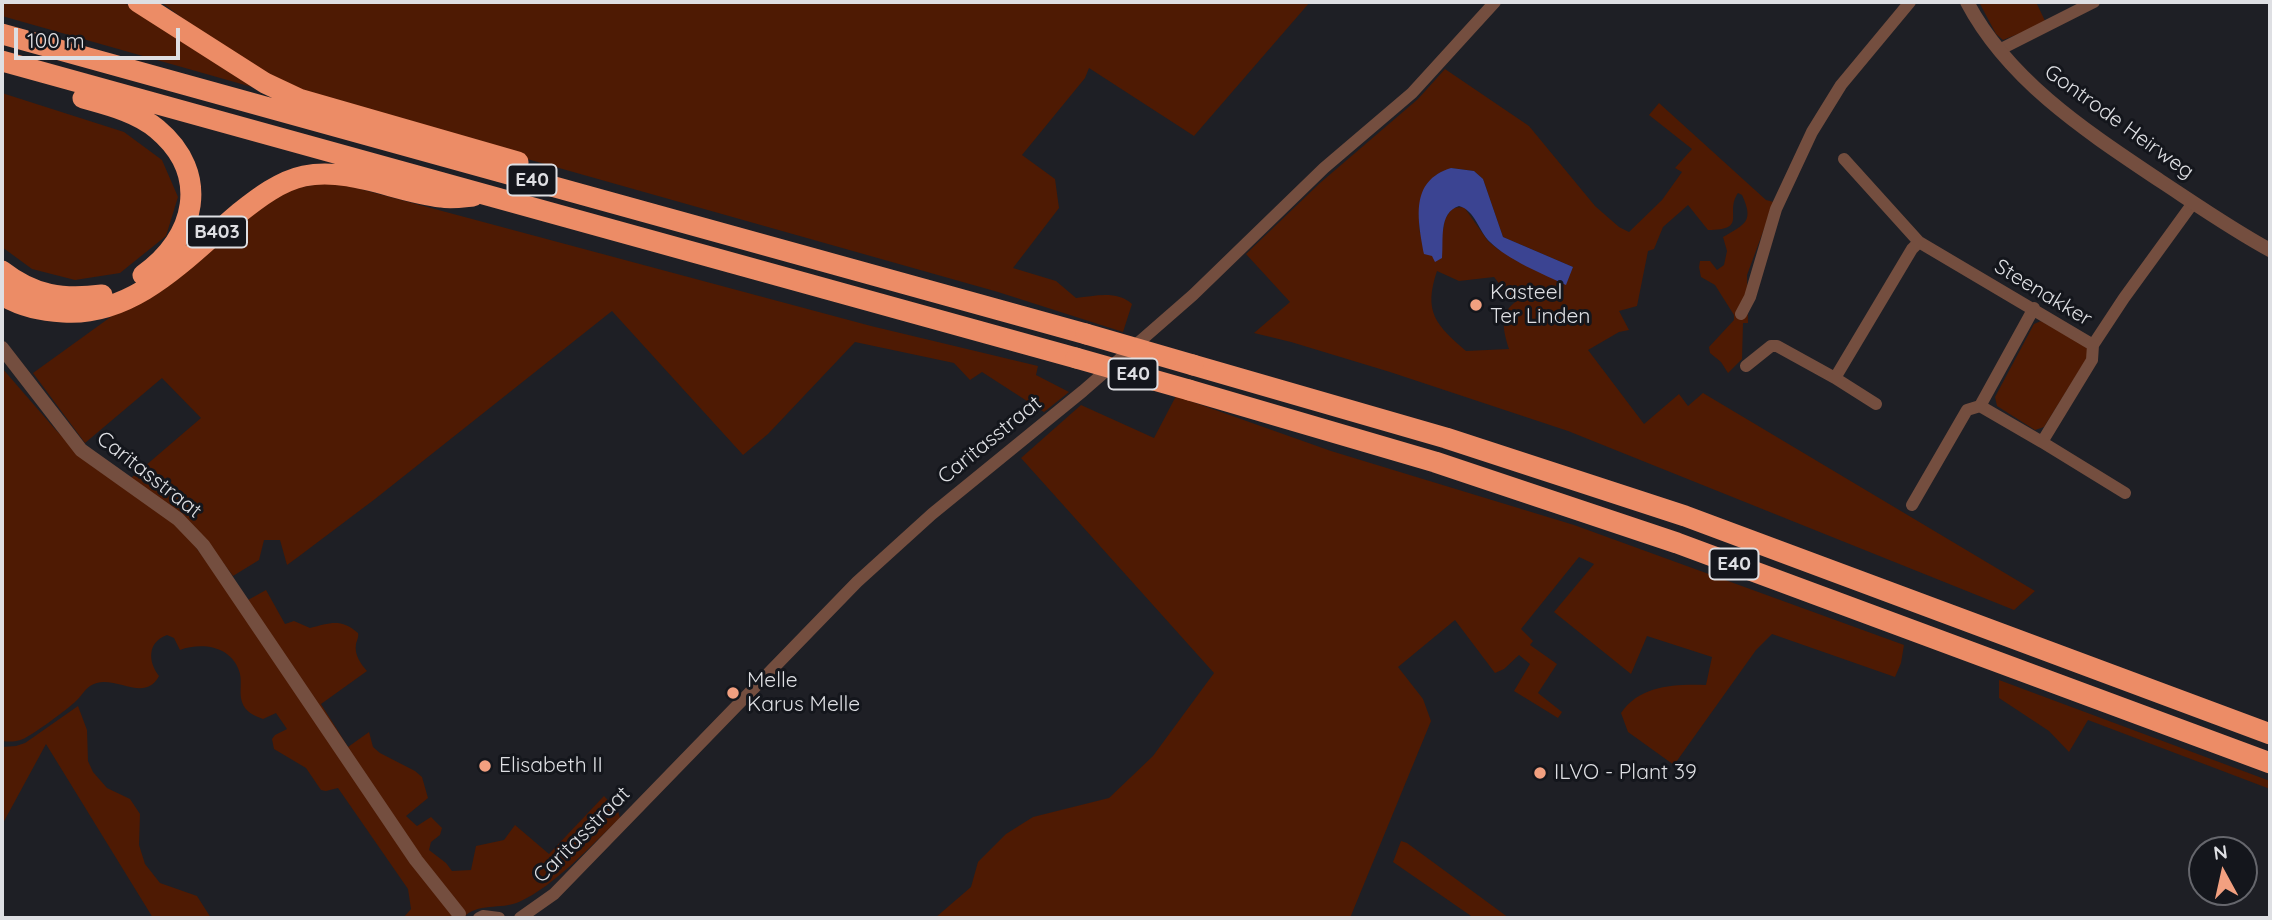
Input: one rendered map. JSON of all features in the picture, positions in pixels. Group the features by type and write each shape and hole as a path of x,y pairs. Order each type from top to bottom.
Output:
{"highway":[{"path":"138,2 265,83 299,99 1000,299 1062,327"},
{"name":"E40","path":"2,34 1062,327 1446,438 1685,516 2270,734"},
{"name":"E40","path":"2,61 1076,358 1435,462 1677,543 2270,763"},
{"name":"B403","path":"2,74 110,106 157,129 175,148 184,164 191,198 190,213 177,243 146,273 103,295 74,298 49,295 27,287 2,271"},
{"name":"B403","path":"2,295 26,306 50,312 74,313 102,309 128,300 183,261 256,199 278,186 304,176 357,178 442,197 493,196"}],"street":[{"name":"Caritasstraat","path":"520,918 554,894 857,582 932,514 1100,377 1193,295 1324,168 1412,93 1495,2"},
{"path":"1741,314 1750,298 1776,209 1812,132 1841,85 1910,2"},
{"name":"Gontrode Heirweg","path":"1967,2 1999,50 2035,89 2074,120 2193,203 2270,250"},
{"path":"1999,50 2094,2"},
{"name":"Steenakker","path":"1844,159 1919,243 2093,345 2193,203"},
{"path":"1835,379 1912,249 1919,243"},
{"path":"1912,505 2034,308"},
{"path":"2042,442 2092,360 2093,345"},
{"path":"1746,366 1771,346 1777,346 1876,404"},
{"name":"Caritasstraat","path":"2,348 81,450 178,519 203,545 416,860 463,916"},
{"path":"1974,408 2042,442 2124,493"},
{"path":"479,918 499,918"}],"shaded area":[{"path":"2,2 123,2 252,87 2,16"},
{"path":"161,2 1310,2 1194,136 1089,68 1085,78 1022,155 1055,179 1059,208 1013,268 1056,281 1076,298 1113,295 1126,300 1132,304 1123,332 998,292 290,92 251,70"},
{"path":"1979,2 2036,2 2046,23 2003,40 1996,34"},
{"path":"1445,69 1529,126 1595,206 1619,227 1629,232 1662,200 1682,172 1675,168 1692,149 1649,115 1659,103 1766,200 1774,202 1747,275 1748,323 1743,323 1742,359 1728,373 1721,362 1710,353 1709,347 1734,320 1734,315 1715,285 1701,277 1699,267 1700,261 1710,261 1717,270 1724,265 1727,251 1723,237 1742,225 1747,216 1746,204 1738,193 1734,200 1732,224 1728,227 1708,230 1688,205 1663,227 1654,249 1648,251 1637,306 1619,311 1629,330 1619,332 1588,350 1644,424 1679,394 1688,406 1703,393 2035,591 2014,610 1568,431 1390,372 1254,333 1290,302 1246,254 1320,183 1418,99","holes":["1451,168 1474,171 1483,179 1503,237 1573,267 1566,284 1499,250 1488,241 1464,207 1452,208 1445,219 1443,230 1420,233 1421,202 1434,183","1437,271 1459,281 1494,277 1508,295 1520,299 1505,314 1505,334 1509,349 1466,351 1447,333 1435,317 1432,307 1431,297"]},
{"path":"2,93 124,132 162,160 178,197 166,236 120,273 75,280 32,269 2,247"},
{"path":"1451,168 1474,171 1483,179 1503,237 1573,267 1566,285 1497,249 1486,238 1469,212 1459,206 1452,210 1445,221 1442,258 1435,262 1432,256 1424,254 1419,215 1422,192 1428,182"},
{"path":"334,182 871,326 1038,366 1036,375 1069,392 1044,412 982,372 970,380 954,363 855,342 768,434 743,455 612,311 375,499 287,565 280,540 264,540 259,560 233,576 209,544 131,478 201,418 162,378 85,443 33,373 288,189"},
{"path":"2041,321 2087,347 2089,355 2044,427 2035,430 1997,406 1995,397 2034,324"},
{"path":"2,368 88,463 170,520 189,538 226,588 248,600 266,590 285,624 294,621 310,628 329,623 341,624 358,633 356,652 367,671 321,704 348,747 369,732 373,747 380,753 422,777 428,798 406,816 417,826 431,817 442,828 440,835 431,842 429,850 452,871 471,870 476,846 504,840 515,825 549,854 604,796 618,811 620,818 546,886 519,902 475,910 463,918 403,918 411,909 408,889 338,788 321,790 306,768 274,749 272,739 287,729 276,713 263,719 245,708 236,665 231,657 216,648 198,646 180,650 174,638 167,635 160,638 151,653 155,671 159,676 153,684 136,688 99,682 86,689 72,705 27,737 2,741"},
{"path":"1176,396 1331,451 1574,525 1904,645 1901,663 1895,677 1772,634 1756,650 1674,765 1628,732 1621,713 1638,697 1659,688 1706,685 1712,657 1647,636 1631,674 1554,612 1594,564 1579,557 1521,629 1533,641 1530,645 1557,664 1538,693 1562,712 1558,718 1514,691 1530,664 1519,655 1504,669 1495,673 1455,620 1398,667 1423,699 1431,721 1350,918 935,918 971,887 978,862 1006,834 1033,817 1109,798 1153,756 1214,673 1021,458 1081,405 1154,438"},
{"path":"1999,680 2270,781 2270,789 2088,720 2069,752 2049,731 1999,698"},
{"path":"78,706 87,730 88,761 93,772 107,788 130,799 140,814 139,845 145,864 160,883 197,896 211,918 153,918 46,744 2,825 2,747 25,743"},
{"path":"1401,841 1509,918 1474,918 1393,862"}],"place":[{"name":"Kasteel Ter Linden","path":"1476,305"},
{"name":"Melle Karus Melle","path":"733,693"},
{"name":"Elisabeth II","path":"485,766"},
{"name":"ILVO - Plant 39","path":"1540,773"}]}
